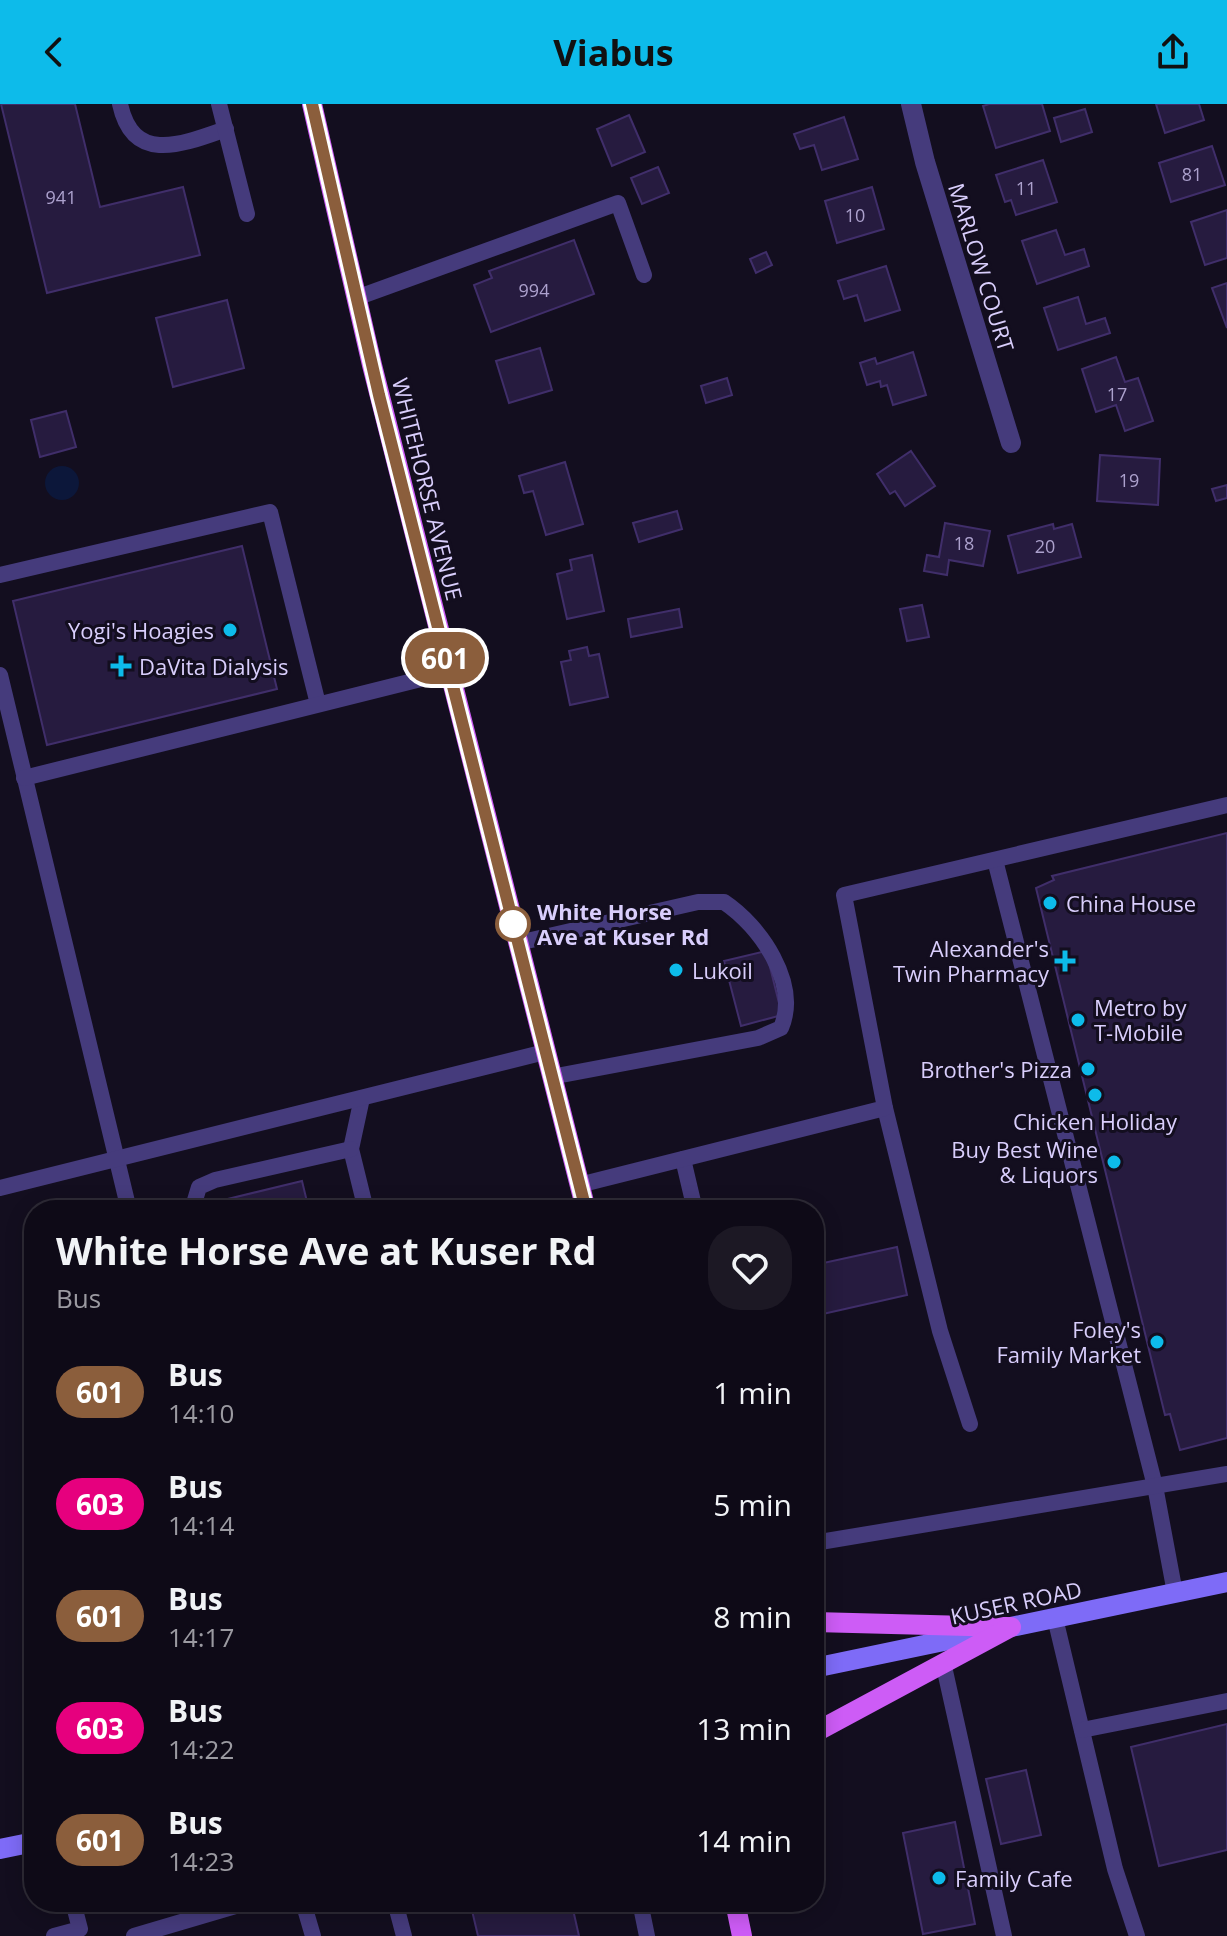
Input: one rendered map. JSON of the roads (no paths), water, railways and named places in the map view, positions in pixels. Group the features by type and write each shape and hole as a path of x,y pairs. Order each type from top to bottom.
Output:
{"main road":[{"name":"WHITEHORSE AVENUE","path":"312,104 356,298 583,1200"},
{"path":"824,1623 898,1627 1011,1627"},
{"path":"824,1727 1011,1627"},
{"path":"737,1912 742,1936"}],"street":[{"name":"MARLOW COURT","path":"911,104 925,162 1011,443"},
{"name":"KUSER ROAD","path":"824,1666 1227,1582"},
{"path":"0,1849 24,1844"}],"lane":[{"path":"120,104 124,122 133,137 147,145 161,145 226,129"},
{"path":"219,104 247,214"},
{"path":"356,298 618,203 644,275"},
{"path":"0,575 270,512 318,704"},
{"path":"24,778 449,672"},
{"path":"0,675 126,1200"},
{"path":"970,1424 940,1331 885,1108 844,895 1227,805"},
{"path":"995,860 1155,1486 1175,1593"},
{"path":"518,943 698,902 724,902 758,931 785,993 786,1016 781,1028 758,1038 551,1077"},
{"path":"0,1188 545,1052"},
{"path":"362,1098 351,1149 364,1200"},
{"path":"579,1185 885,1108"},
{"path":"195,1200 199,1187 215,1180 351,1149"},
{"path":"683,1159 693,1200"},
{"path":"824,1541 1227,1474"},
{"path":"1055,1618 1115,1869 1137,1936"},
{"path":"943,1662 1004,1936"},
{"path":"1082,1730 1227,1701"},
{"path":"54,1936 81,1933 76,1912"},
{"path":"134,1936 215,1912"},
{"path":"306,1912 313,1936"},
{"path":"398,1912 404,1936"},
{"path":"642,1912 647,1936"}],"water":[{"path":"62,466 74,471 79,483 74,495 62,500 50,495 45,483 50,471"}],"place":[{"name":"Yogi's Hoagies","path":"230,630"},
{"name":"DaVita Dialysis","path":"121,666"},
{"name":"China House","path":"1050,903"},
{"name":"White Horse Ave at Kuser Rd","path":"513,924"},
{"name":"Alexander's Twin Pharmacy","path":"1065,961"},
{"name":"Lukoil","path":"676,970"},
{"name":"Metro by T-Mobile","path":"1078,1020"},
{"name":"Brother's Pizza","path":"1088,1069"},
{"name":"Chicken Holiday","path":"1095,1095"},
{"name":"Buy Best Wine & Liquors","path":"1114,1162"},
{"name":"Foley's Family Market","path":"1157,1342"},
{"name":"Family Cafe","path":"939,1878"}]}
